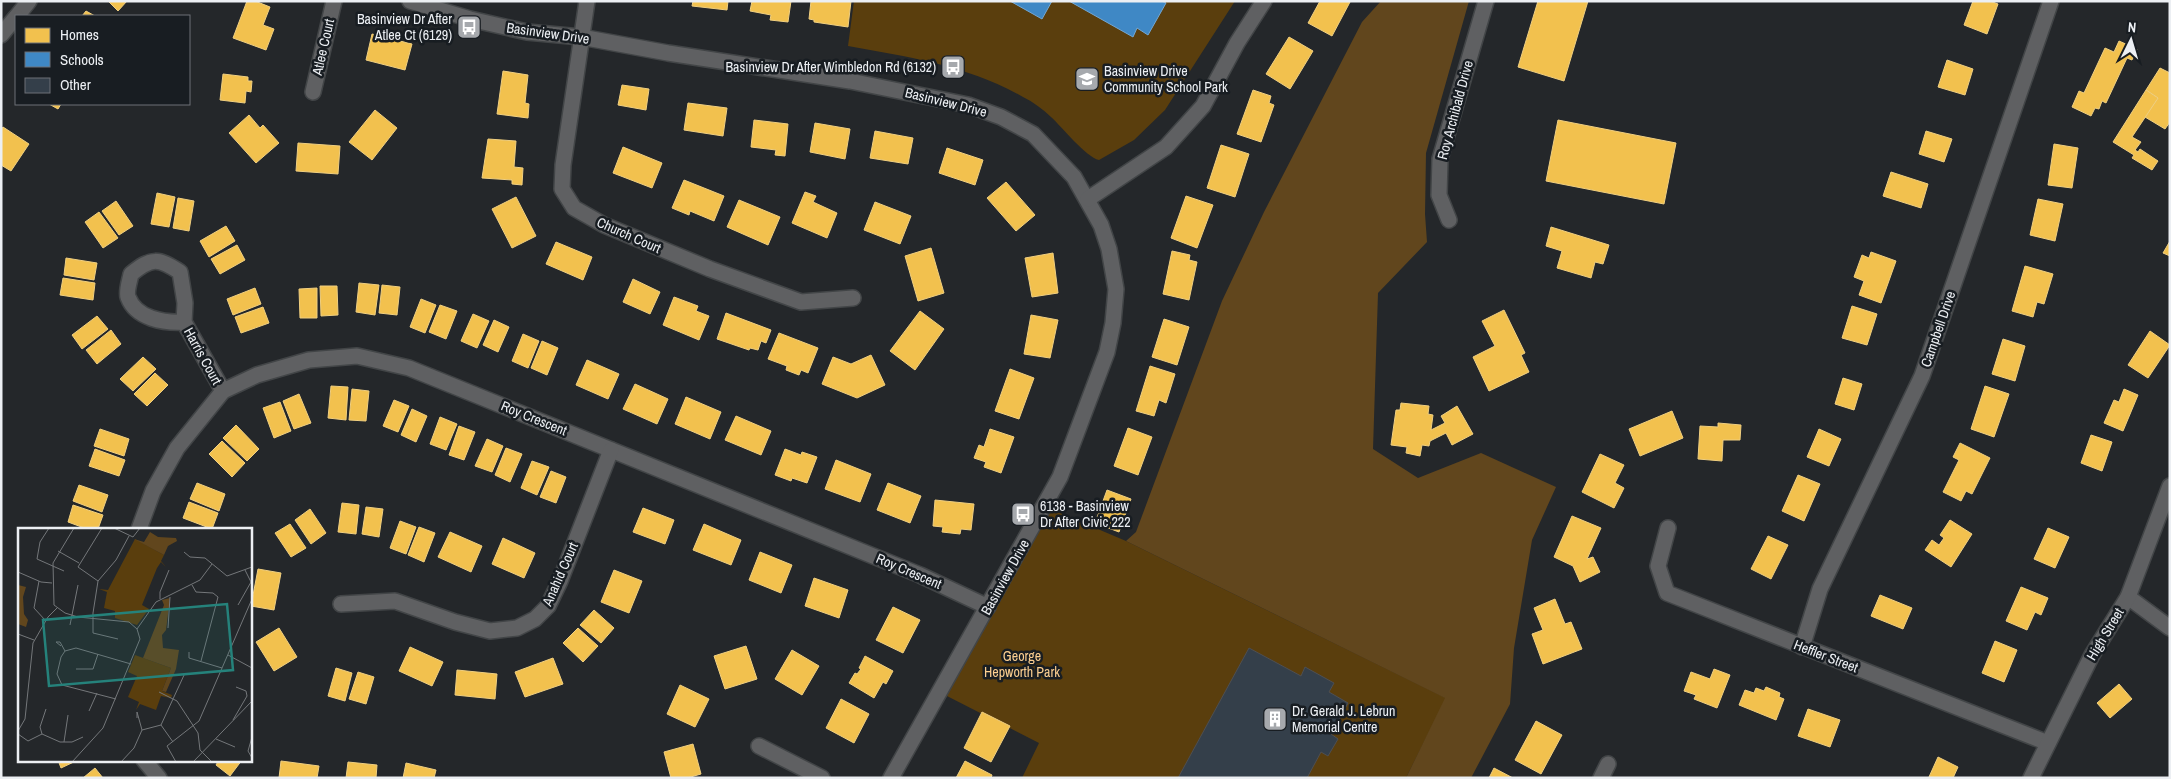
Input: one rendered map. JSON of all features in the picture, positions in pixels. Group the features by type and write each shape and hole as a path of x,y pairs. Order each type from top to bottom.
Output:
{"street":[{"name":"Atlee Court","path":"313,92 334,1"},
{"name":"Basinview Drive","path":"410,1 470,19 527,32 581,37 668,54 850,81 968,105 1001,116 1033,134 1074,177 1088,199 1101,225 1109,249 1116,290 1113,323 1107,352 1060,477 891,778"},
{"name":"Church Court","path":"587,1 563,165 562,189 574,208 604,225 632,237 710,269 801,302 853,298"},
{"path":"1088,199 1166,147 1203,106 1236,43 1264,1"},
{"name":"Roy Archibald Drive","path":"1449,220 1439,195 1440,159 1486,1"},
{"name":"Campbell Drive","path":"1802,647 1820,589 1922,376 2051,1"},
{"path":"1,35 15,17"},
{"name":"Harris Court","path":"184,322 165,323 135,310 127,295 131,274 146,262 163,261 180,272 185,302 184,322 222,391"},
{"name":"Roy Crescent","path":"139,528 153,491 177,448 222,391 257,375 309,360 357,356 408,368 920,575 988,607"},
{"name":"Anahid Court","path":"341,604 395,601 455,622 490,631 517,628 535,619 548,606 560,581 611,450"},
{"name":"High Street","path":"2031,778 2092,655 2128,597 2170,486"},
{"name":"Heffler Street","path":"1668,528 1658,566 1667,593 2048,743"},
{"path":"2128,597 2170,628"},
{"path":"758,746 822,778"},
{"path":"146,762 159,778"}],"green space":[{"name":"Basinview Drive Community School Park","path":"854,1 1235,1 1165,110 1134,140 1099,160 1081,148 1041,108 1002,86 938,64 848,46"},
{"name":"George Hepworth Park","path":"1046,507 1126,541 1446,698 1406,778 1022,778 1039,743 945,695"}],"shaded area":[{"path":"1381,1 1469,1 1426,153 1425,214 1427,242 1378,293 1373,449 1418,478 1481,453 1556,487 1532,540 1514,648 1510,704 1471,778 1406,778 1445,698 1126,541 1136,532 1222,301 1264,212 1362,22"}],"building: Homes":[{"path":"108,1 127,1 118,11"},
{"path":"247,1 255,1 270,7 263,25 274,29 266,50 233,38"},
{"path":"693,1 728,1 727,10 692,6"},
{"path":"752,1 791,1 788,22 770,20 771,15 750,11"},
{"path":"811,1 851,1 848,27 814,22 814,20 809,19"},
{"path":"1320,1 1350,2 1332,36 1308,23"},
{"path":"1538,1 1588,1 1564,81 1518,67"},
{"path":"1973,1 1990,1 1998,4 1987,34 1964,25"},
{"path":"86,11 93,15 83,15"},
{"path":"372,34 412,44 405,70 366,60"},
{"path":"1289,37 1313,51 1290,89 1266,74"},
{"path":"2119,41 2137,49 2132,60 2127,58 2106,103 2102,101 2099,109 2095,108 2091,116 2072,107 2079,91 2084,93 2105,48 2114,52"},
{"path":"1947,60 1973,69 1965,95 1938,87"},
{"path":"2160,68 2170,73 2170,122 2165,129 2145,117 2158,98 2146,90"},
{"path":"503,71 528,75 525,103 529,104 528,118 497,114"},
{"path":"223,74 248,77 248,81 252,81 251,92 246,91 245,103 220,100"},
{"path":"622,85 649,89 646,110 618,105"},
{"path":"1253,90 1271,96 1269,103 1274,105 1261,142 1237,134"},
{"path":"2146,90 2158,98 2132,137 2141,142 2135,150 2138,152 2140,149 2158,161 2152,170 2132,158 2134,155 2113,142"},
{"path":"688,103 727,108 723,136 684,130"},
{"path":"51,105 60,105 58,109"},
{"path":"375,110 397,128 372,160 349,142"},
{"path":"249,115 260,128 263,125 279,143 256,163 229,133"},
{"path":"754,120 788,124 785,156 775,155 776,150 751,147"},
{"path":"1558,120 1676,143 1664,204 1546,181"},
{"path":"815,123 850,129 845,159 810,152"},
{"path":"3,127 29,144 11,171 1,165 1,130"},
{"path":"875,131 913,138 908,164 870,158"},
{"path":"1926,131 1952,139 1944,162 1919,154"},
{"path":"488,139 516,141 514,167 523,168 522,185 512,184 512,180 482,178"},
{"path":"298,143 340,146 338,174 296,171"},
{"path":"2054,144 2078,148 2072,188 2048,185"},
{"path":"1221,145 1249,154 1235,197 1207,188"},
{"path":"623,147 662,163 652,188 613,173"},
{"path":"947,148 983,160 975,185 939,173"},
{"path":"1891,172 1928,184 1921,208 1883,196"},
{"path":"684,180 724,196 714,221 690,211 689,215 672,208"},
{"path":"1006,182 1035,215 1016,231 987,198"},
{"path":"805,192 816,196 813,202 837,213 827,238 792,223"},
{"path":"157,193 175,197 169,227 151,224"},
{"path":"1186,196 1213,205 1197,248 1171,238"},
{"path":"516,197 536,236 512,248 492,209"},
{"path":"178,198 194,201 189,231 173,228"},
{"path":"2038,199 2063,204 2055,241 2030,235"},
{"path":"739,200 780,217 768,245 727,227"},
{"path":"116,201 133,226 119,235 102,211"},
{"path":"875,202 911,216 900,244 864,230"},
{"path":"99,212 118,238 103,248 85,222"},
{"path":"226,226 235,241 209,257 200,241"},
{"path":"1551,227 1609,245 1603,264 1595,262 1591,278 1557,268 1562,251 1546,246"},
{"path":"2170,241 2170,256 2163,253"},
{"path":"556,242 592,257 583,280 546,264"},
{"path":"237,245 245,260 220,274 211,259"},
{"path":"931,248 944,293 918,301 905,256"},
{"path":"1172,251 1190,255 1189,260 1197,262 1189,300 1163,294"},
{"path":"1871,252 1896,261 1881,303 1859,295 1864,281 1854,277 1862,255 1869,258"},
{"path":"1053,253 1058,293 1032,297 1025,258"},
{"path":"66,258 97,263 94,280 64,275"},
{"path":"2025,266 2053,274 2044,304 2037,302 2033,317 2012,311"},
{"path":"63,278 95,283 93,300 60,295"},
{"path":"633,279 660,292 650,314 623,302"},
{"path":"359,283 379,285 375,315 356,312"},
{"path":"382,285 400,287 397,315 379,313"},
{"path":"320,286 337,286 338,315 321,316"},
{"path":"255,288 261,304 233,315 227,299"},
{"path":"317,288 317,318 300,318 299,289"},
{"path":"674,297 698,306 696,311 709,316 699,340 663,325"},
{"path":"421,299 436,305 425,333 410,327"},
{"path":"440,305 457,311 446,339 429,332"},
{"path":"1852,306 1877,314 1867,345 1842,338"},
{"path":"263,307 269,323 241,333 235,317"},
{"path":"1504,310 1525,353 1521,355 1529,372 1489,391 1473,357 1495,346 1482,321"},
{"path":"920,311 944,329 915,370 890,351"},
{"path":"726,313 771,330 766,343 761,341 758,350 750,348 749,350 717,339"},
{"path":"473,314 489,321 477,348 461,341"},
{"path":"1031,315 1058,320 1050,358 1024,354"},
{"path":"97,316 108,329 82,349 72,335"},
{"path":"1164,319 1189,327 1177,365 1152,357"},
{"path":"494,320 509,327 498,352 483,345"},
{"path":"111,330 121,344 97,364 86,350"},
{"path":"2150,331 2170,345 2148,378 2128,365"},
{"path":"779,333 818,348 808,373 801,370 799,375 786,370 787,366 768,359"},
{"path":"523,334 539,341 528,368 512,361"},
{"path":"2003,339 2025,346 2015,381 1992,374"},
{"path":"542,341 558,348 547,375 531,368"},
{"path":"871,355 885,385 857,398 822,384 833,357 851,364"},
{"path":"143,357 156,369 133,391 120,379"},
{"path":"587,360 619,374 608,399 576,385"},
{"path":"1150,366 1175,374 1166,403 1159,400 1154,416 1136,411"},
{"path":"1010,369 1034,378 1019,419 995,411"},
{"path":"155,373 168,385 147,406 134,394"},
{"path":"1843,378 1862,384 1854,410 1835,404"},
{"path":"635,384 668,399 657,424 623,409"},
{"path":"331,386 348,387 346,420 328,418"},
{"path":"1985,386 2009,394 1994,437 1971,429"},
{"path":"352,389 369,391 366,421 349,420"},
{"path":"2124,389 2138,395 2123,431 2104,423 2114,400 2119,402"},
{"path":"299,394 311,423 294,429 283,401"},
{"path":"686,397 721,412 710,439 675,424"},
{"path":"394,400 409,406 398,432 383,426"},
{"path":"280,402 291,431 274,438 263,408"},
{"path":"1401,403 1429,406 1428,414 1433,415 1431,430 1445,423 1441,416 1457,406 1473,434 1452,445 1446,433 1430,441 1429,446 1422,445 1420,456 1406,453 1407,447 1391,445 1396,410 1400,410"},
{"path":"412,409 427,416 416,442 401,435"},
{"path":"1672,411 1683,438 1640,456 1629,429"},
{"path":"736,416 771,431 761,455 725,440"},
{"path":"440,417 457,424 446,450 430,444"},
{"path":"1718,423 1741,425 1740,440 1723,440 1722,461 1698,459 1700,426 1718,427"},
{"path":"236,425 259,449 247,461 223,438"},
{"path":"459,426 475,432 464,460 449,455"},
{"path":"1128,428 1152,437 1138,475 1114,466"},
{"path":"100,429 129,439 124,456 94,446"},
{"path":"990,429 1014,437 1001,473 984,467 986,462 974,458 979,445 984,447"},
{"path":"1819,429 1841,439 1829,466 1807,457"},
{"path":"2091,435 2112,442 2102,471 2081,463"},
{"path":"487,439 503,446 492,472 475,466"},
{"path":"222,441 245,463 232,477 209,454"},
{"path":"1960,443 1990,458 1972,494 1966,491 1961,501 1943,492 1959,460 1953,457"},
{"path":"506,448 522,454 510,482 495,475"},
{"path":"95,449 125,460 119,476 89,466"},
{"path":"785,449 801,455 802,452 817,457 807,483 792,478 791,481 775,475"},
{"path":"1600,454 1624,465 1615,483 1624,488 1614,508 1582,492"},
{"path":"836,460 871,474 860,502 825,489"},
{"path":"532,461 549,467 537,495 521,488"},
{"path":"551,471 566,477 556,503 540,497"},
{"path":"1798,475 1820,484 1804,521 1782,511"},
{"path":"197,483 225,494 219,511 190,499"},
{"path":"888,483 921,496 910,523 877,510"},
{"path":"79,485 108,495 102,512 73,501"},
{"path":"1107,490 1131,499 1119,532 1095,523"},
{"path":"935,500 974,504 971,530 961,529 960,534 942,532 943,527 933,526"},
{"path":"189,502 218,513 212,528 183,518"},
{"path":"342,503 359,505 356,534 338,532"},
{"path":"73,505 103,515 98,528 84,528 68,522"},
{"path":"366,507 383,509 379,537 362,534"},
{"path":"643,508 674,520 665,544 633,532"},
{"path":"310,509 326,533 311,544 295,520"},
{"path":"1572,516 1601,528 1587,559 1593,557 1600,572 1580,582 1573,566 1554,557"},
{"path":"1950,520 1972,534 1951,567 1925,550 1932,540 1939,545 1944,538 1940,535"},
{"path":"400,521 416,527 406,554 390,548"},
{"path":"290,524 306,548 291,557 275,533"},
{"path":"704,524 741,540 731,565 693,550"},
{"path":"419,527 435,533 424,562 408,555"},
{"path":"2048,528 2069,537 2055,568 2034,559"},
{"path":"450,532 482,546 471,572 438,557"},
{"path":"1768,536 1788,545 1771,579 1751,569"},
{"path":"503,538 535,553 524,578 492,564"},
{"path":"760,552 792,565 781,593 749,580"},
{"path":"258,569 281,573 274,610 251,606"},
{"path":"614,570 642,581 629,613 601,602"},
{"path":"814,578 848,590 839,618 805,606"},
{"path":"2021,587 2048,598 2041,615 2035,612 2027,630 2006,621"},
{"path":"1880,595 1912,608 1903,629 1871,616"},
{"path":"1555,599 1565,624 1571,622 1582,649 1543,664 1532,634 1543,630 1534,608"},
{"path":"893,607 920,620 903,653 876,640"},
{"path":"594,610 614,628 601,643 580,625"},
{"path":"279,628 297,657 274,671 256,642"},
{"path":"578,628 598,646 583,662 563,643"},
{"path":"1995,641 2017,650 2004,682 1982,673"},
{"path":"746,646 757,679 725,689 714,656"},
{"path":"410,647 443,662 432,686 399,671"},
{"path":"792,650 819,666 802,695 775,679"},
{"path":"865,656 893,671 886,684 883,682 874,698 849,683 855,673 857,674 861,669 859,668"},
{"path":"553,658 563,684 525,697 515,672"},
{"path":"336,668 352,673 345,701 328,696"},
{"path":"1714,669 1730,675 1717,708 1694,699 1696,695 1684,691 1691,672 1710,679"},
{"path":"457,670 497,674 495,699 455,695"},
{"path":"358,672 374,677 366,704 349,699"},
{"path":"2119,684 2132,699 2110,718 2097,703"},
{"path":"680,685 709,699 695,727 667,714"},
{"path":"1766,687 1780,693 1779,697 1784,699 1776,720 1739,705 1745,690 1754,693 1756,688 1764,691"},
{"path":"841,699 869,714 854,743 826,728"},
{"path":"1808,709 1840,720 1830,747 1798,736"},
{"path":"982,712 1010,726 991,762 964,748"},
{"path":"1536,721 1562,735 1541,774 1515,760"},
{"path":"693,744 701,774 687,778 671,778 664,752"},
{"path":"1938,757 1958,767 1953,778 1929,777"},
{"path":"281,761 319,766 317,778 279,778"},
{"path":"965,761 992,775 991,778 956,778"},
{"path":"59,762 74,762 61,768"},
{"path":"218,762 240,762 230,776 216,765"},
{"path":"348,762 377,765 376,778 346,778"},
{"path":"406,763 436,770 434,778 403,778"},
{"path":"95,768 103,778 83,778"},
{"path":"1494,768 1513,778 1489,778"}],"building: Schools":[{"path":"1010,1 1052,1 1042,19"},
{"path":"1069,1 1162,1 1166,3 1148,35 1137,28 1133,37"}],"building: Other":[{"name":"Dr. Gerald J. Lebrun Memorial Centre","path":"1249,648 1301,676 1305,667 1334,683 1329,692 1348,703 1331,734 1338,739 1328,756 1321,752 1307,778 1178,778"}],"place":[{"name":"Basinview Dr After Atlee Ct (6129)","path":"469,27"},
{"name":"Basinview Dr After Wimbledon Rd (6132)","path":"953,67"},
{"name":"Basinview Drive Community School Park","path":"1087,79"},
{"name":"6138 - Basinview Dr After Civic 222","path":"1023,514"},
{"name":"Dr. Gerald J. Lebrun Memorial Centre","path":"1275,719"}]}
